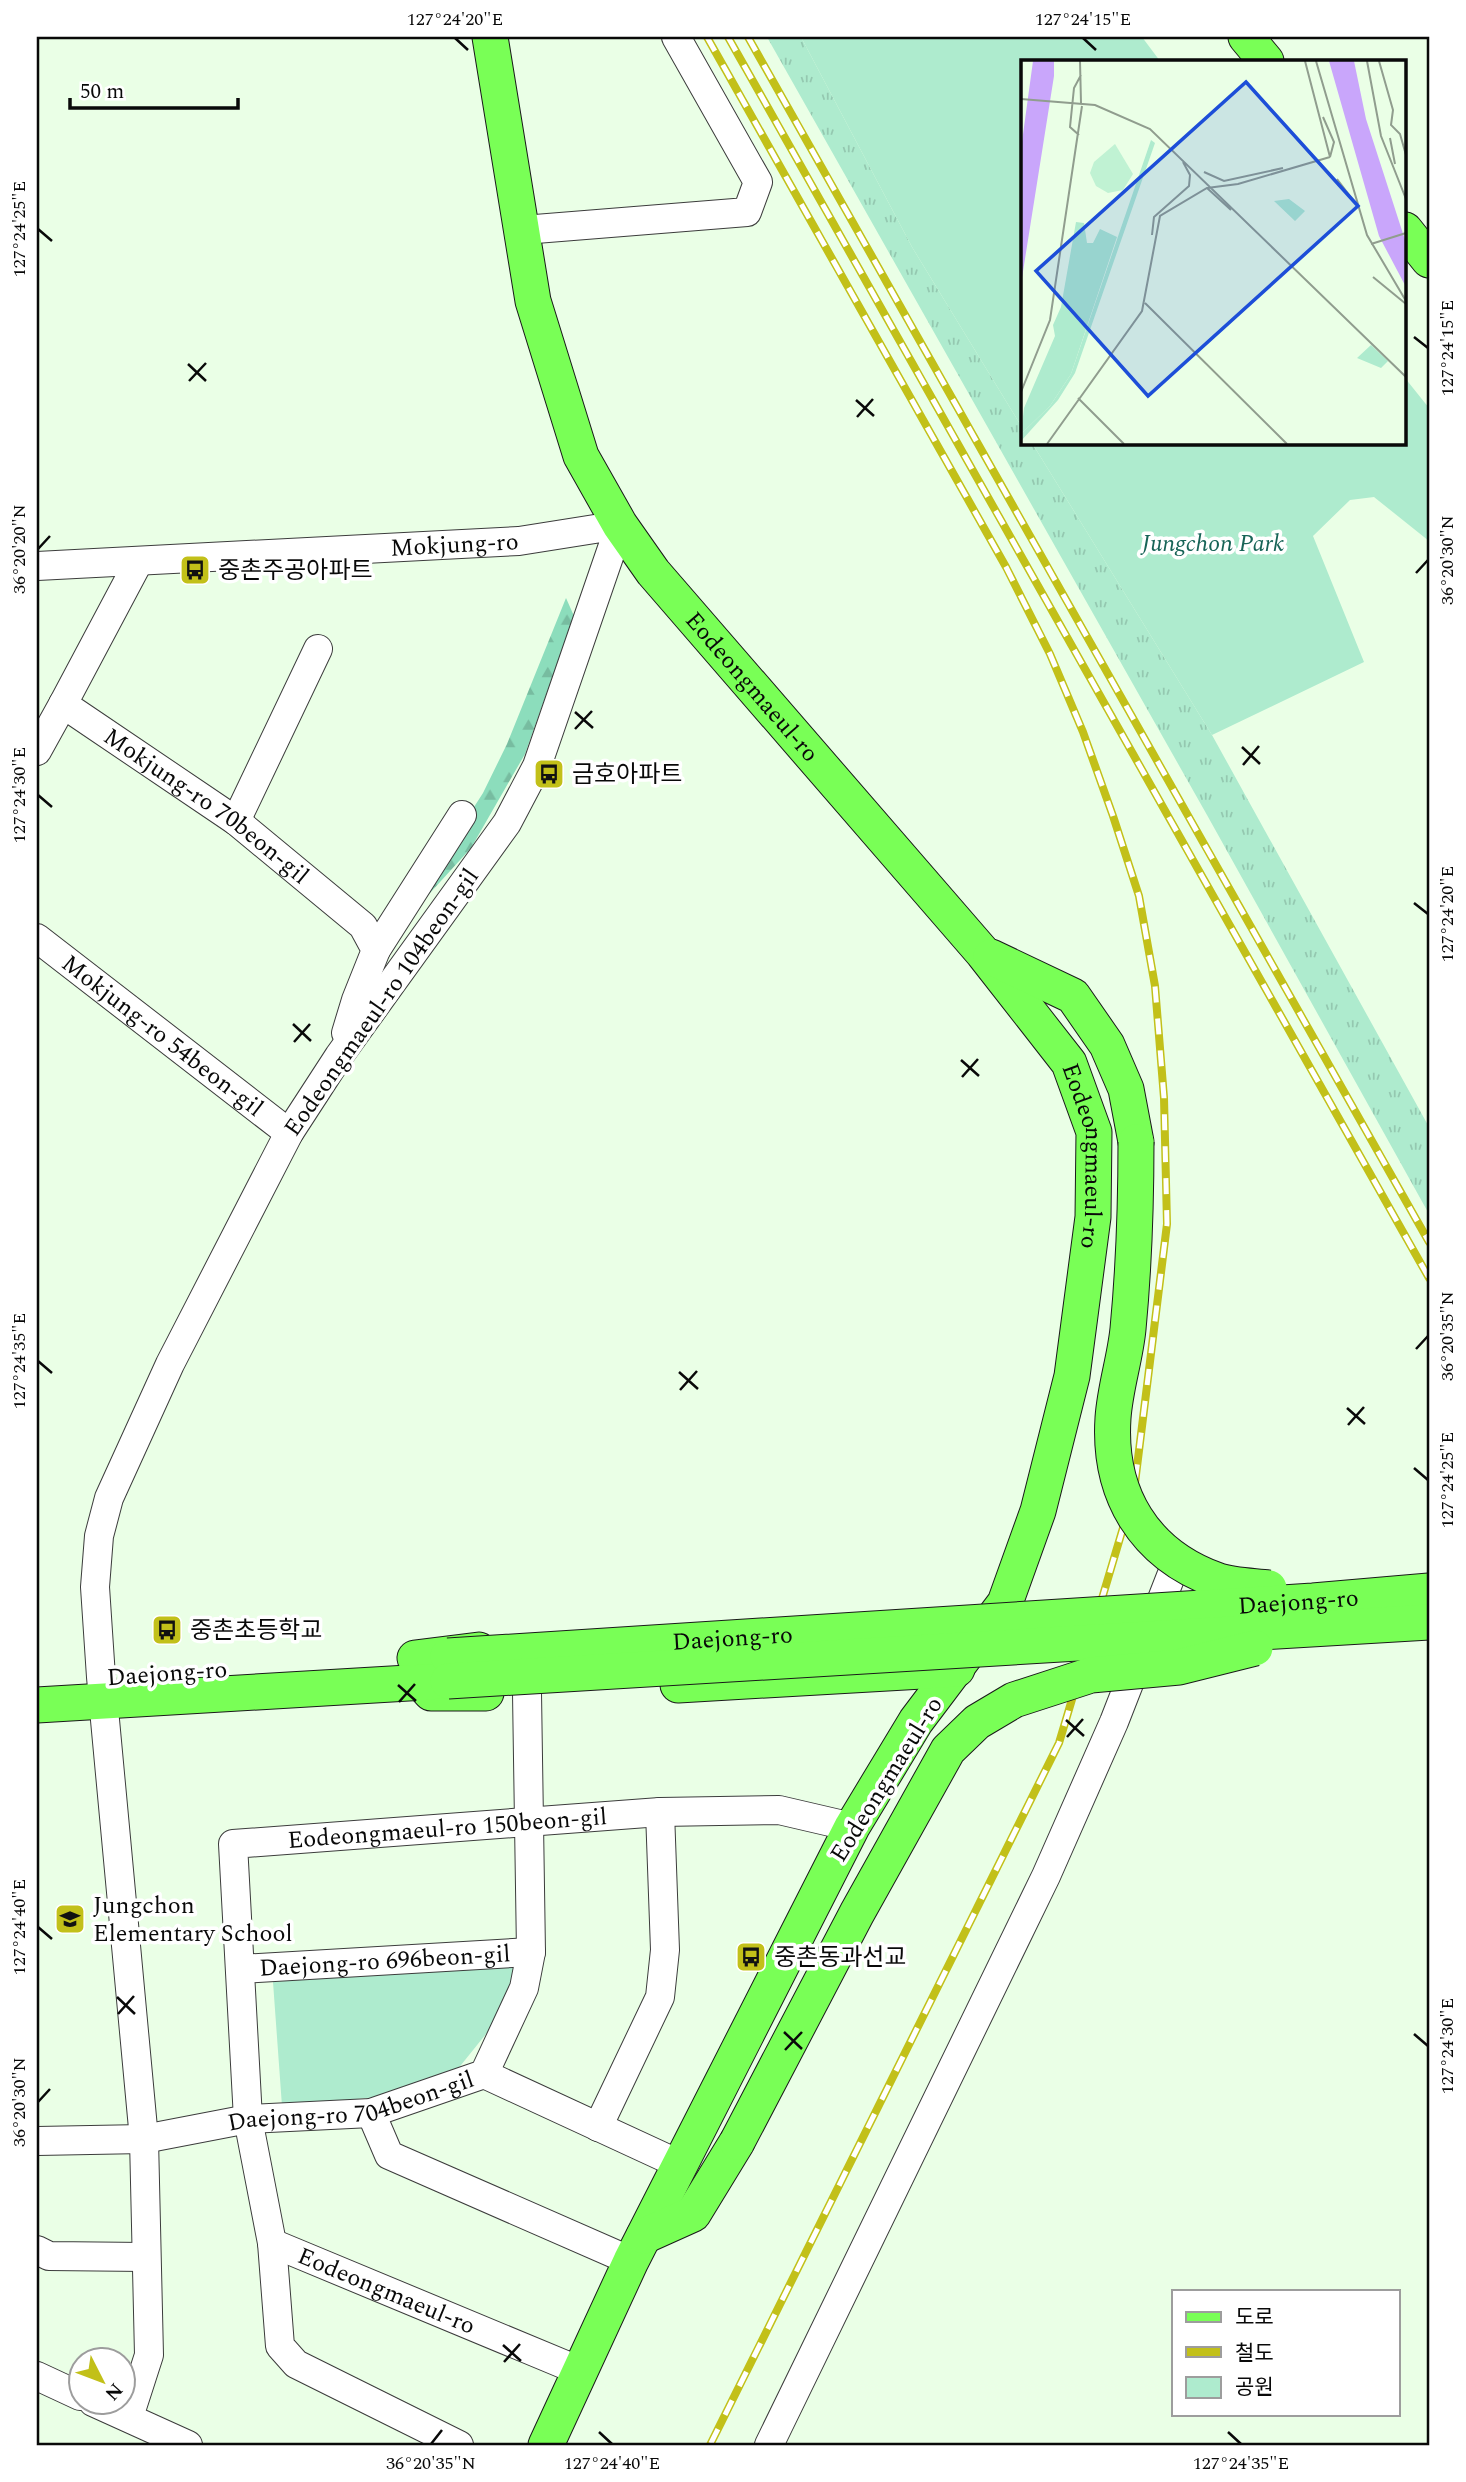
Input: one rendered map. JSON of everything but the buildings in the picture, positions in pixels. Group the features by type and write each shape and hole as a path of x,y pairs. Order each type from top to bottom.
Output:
{"main road":[{"name":"Eodeongmaeul-ro","path":"490,37 533,301 581,456 620,525 653,572 983,953 1069,1063 1094,1132 1093,1217 1072,1376 1038,1511 1005,1603 916,1721 852,1828 638,2248 546,2445"},
{"path":"1246,37 1265,60"},
{"path":"1406,231 1429,260"},
{"path":"638,2248 693,2214 737,2142 910,1815 948,1750 977,1722 1014,1700 1091,1675 1179,1667 1246,1651 1313,1615 1271,1588 1219,1582 1185,1567 1159,1548 1139,1524 1124,1497 1113,1463 1113,1417 1128,1333 1135,1257 1136,1142 1126,1089 1107,1045 1073,996 983,953"},
{"name":"Daejong-ro","path":"1313,1615 1429,1591"},
{"path":"957,1669 527,1693 431,1693 433,1669 478,1650 633,1639 1005,1603"},
{"name":"Daejong-ro","path":"37,1705 103,1689 1313,1615 1429,1622"},
{"name":"Daejong-ro","path":"37,1681 103,1689"}],"street":[{"path":"523,230 747,212 758,182 676,37"},
{"name":"Mokjung-ro","path":"37,566 519,541 620,525"},
{"name":"Eodeongmaeul-ro 104beon-gil","path":"129,2417 149,2356 144,2139 95,1587 99,1536 109,1498 170,1364 289,1133 339,1056 507,822 537,766 620,525"},
{"path":"37,751 139,561"},
{"path":"236,821 318,649"},
{"name":"Mokjung-ro 70beon-gil","path":"63,704 236,821 363,926 376,950"},
{"path":"339,1056 356,1000 376,950 462,816"},
{"name":"Mokjung-ro 54beon-gil","path":"37,938 289,1133"},
{"path":"769,2445 1046,1876 1114,1722 1171,1576"},
{"name":"Daejong-ro 704beon-gil","path":"37,2141 144,2139 248,2119 371,2113 484,2074 524,1988 531,1952 527,1693"},
{"name":"Eodeongmaeul-ro 150beon-gil","path":"233,1844 660,1812 779,1810 852,1828"},
{"path":"598,2127 660,1997 665,1950 660,1812"},
{"name":"Daejong-ro 696beon-gil","path":"233,1844 248,2119 272,2243 280,2346 296,2364 459,2445"},
{"name":"Daejong-ro 696beon-gil","path":"240,1969 531,1952"},
{"path":"484,2074 681,2165"},
{"path":"371,2113 389,2155 638,2248"},
{"name":"Eodeongmaeul-ro","path":"272,2243 580,2371"},
{"path":"37,2250 50,2256 145,2258"},
{"path":"37,2376 66,2389"},
{"path":"129,2417 187,2445"}],"green space":[{"path":"767,37 801,37 912,247 1021,426 1021,444 1033,444 1212,735 1429,1127 1429,1214 1207,815"},
{"path":"801,37 1142,37 1159,60 1021,60 1021,426 912,247"},
{"name":"Jungchon Park","path":"1406,379 1429,408 1429,541 1374,497 1350,500 1313,536 1364,662 1212,735 1033,444 1406,444"},
{"path":"566,598 574,616 525,754 471,848 420,904 438,863 483,793 507,744"},
{"path":"522,1962 494,2024 453,2075 388,2096 282,2106 273,1982"}],"railway":[{"path":"707,37 1006,567 1050,654 1083,732 1139,896 1155,986 1164,1098 1167,1224 1134,1491 1059,1743 710,2445"},
{"path":"728,37 1429,1278"},
{"path":"748,37 1429,1242"}],"place":[{"name":"중촌주공아파트","path":"195,570"},
{"name":"금호아파트","path":"549,774"},
{"name":"중촌초등학교","path":"167,1630"},
{"name":"Jungchon Elementary School","path":"70,1919"},
{"name":"중촌동과선교","path":"751,1957"}]}
